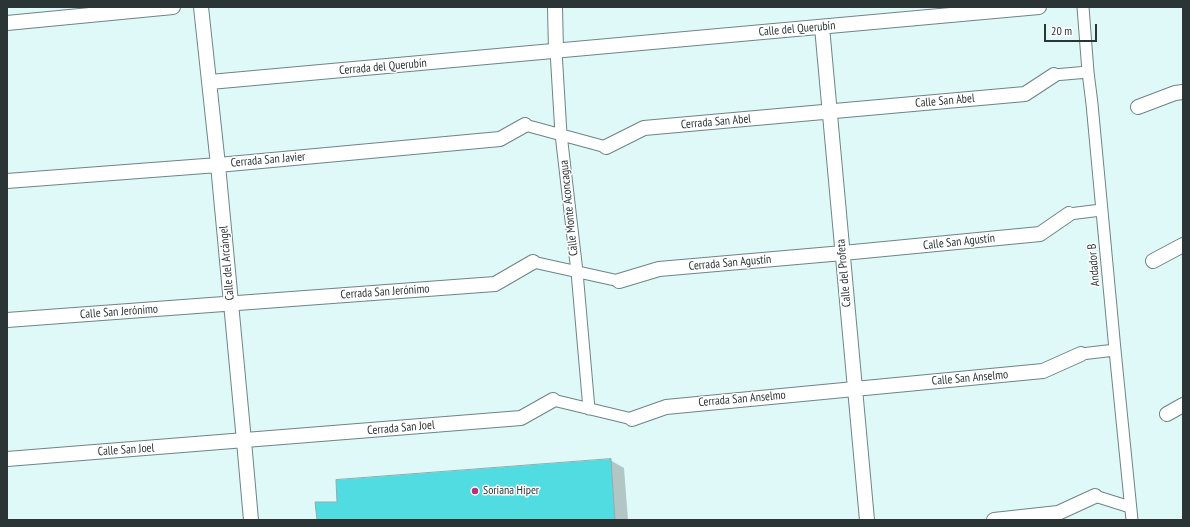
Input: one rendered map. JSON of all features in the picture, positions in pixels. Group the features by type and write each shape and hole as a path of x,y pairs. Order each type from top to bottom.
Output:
{"street":[{"path":"7,23 173,7"},
{"name":"Calle del Arcángel","path":"202,7 251,520"},
{"name":"Calle Monte Aconcagua","path":"555,7 561,134 577,272 589,409"},
{"name":"Calle del Querubín","path":"556,51 822,27 946,11 1039,7"},
{"name":"Andador B","path":"1083,7 1101,210 1132,520"},
{"name":"Calle del Profeta","path":"822,27 867,520"},
{"name":"Cerrada del Querubín","path":"210,82 556,51"},
{"path":"1054,75 1088,72"},
{"name":"Calle San Abel","path":"830,112 1025,94 1054,75"},
{"path":"1138,107 1175,93 1183,92"},
{"name":"Cerrada San Abel","path":"606,146 644,128 830,112"},
{"path":"525,125 606,146"},
{"name":"Cerrada San Javier","path":"7,181 218,165 500,139 525,125"},
{"path":"1069,214 1101,210"},
{"name":"Calle San Agustín","path":"843,253 1040,234 1069,214"},
{"path":"1153,262 1183,245"},
{"name":"Cerrada San Agustín","path":"619,281 659,269 843,253"},
{"path":"533,262 619,281"},
{"name":"Cerrada San Jerónimo","path":"231,303 495,284 533,262"},
{"name":"Calle San Jerónimo","path":"7,320 231,303"},
{"path":"1081,354 1115,350"},
{"name":"Calle San Anselmo","path":"855,389 1043,371 1081,354"},
{"name":"Cerrada San Anselmo","path":"632,419 666,407 855,389"},
{"path":"553,400 632,419"},
{"name":"Cerrada San Joel","path":"244,441 521,418 553,400"},
{"path":"1167,414 1183,405"},
{"name":"Calle San Joel","path":"7,459 244,441"},
{"path":"994,520 1058,513 1095,496 1130,507"}],"building":[{"name":"Soriana Híper","path":"611,459 615,520 317,520 315,502 337,502 336,480"}],"place":[{"name":"Soriana Híper","path":"475,491"}]}
